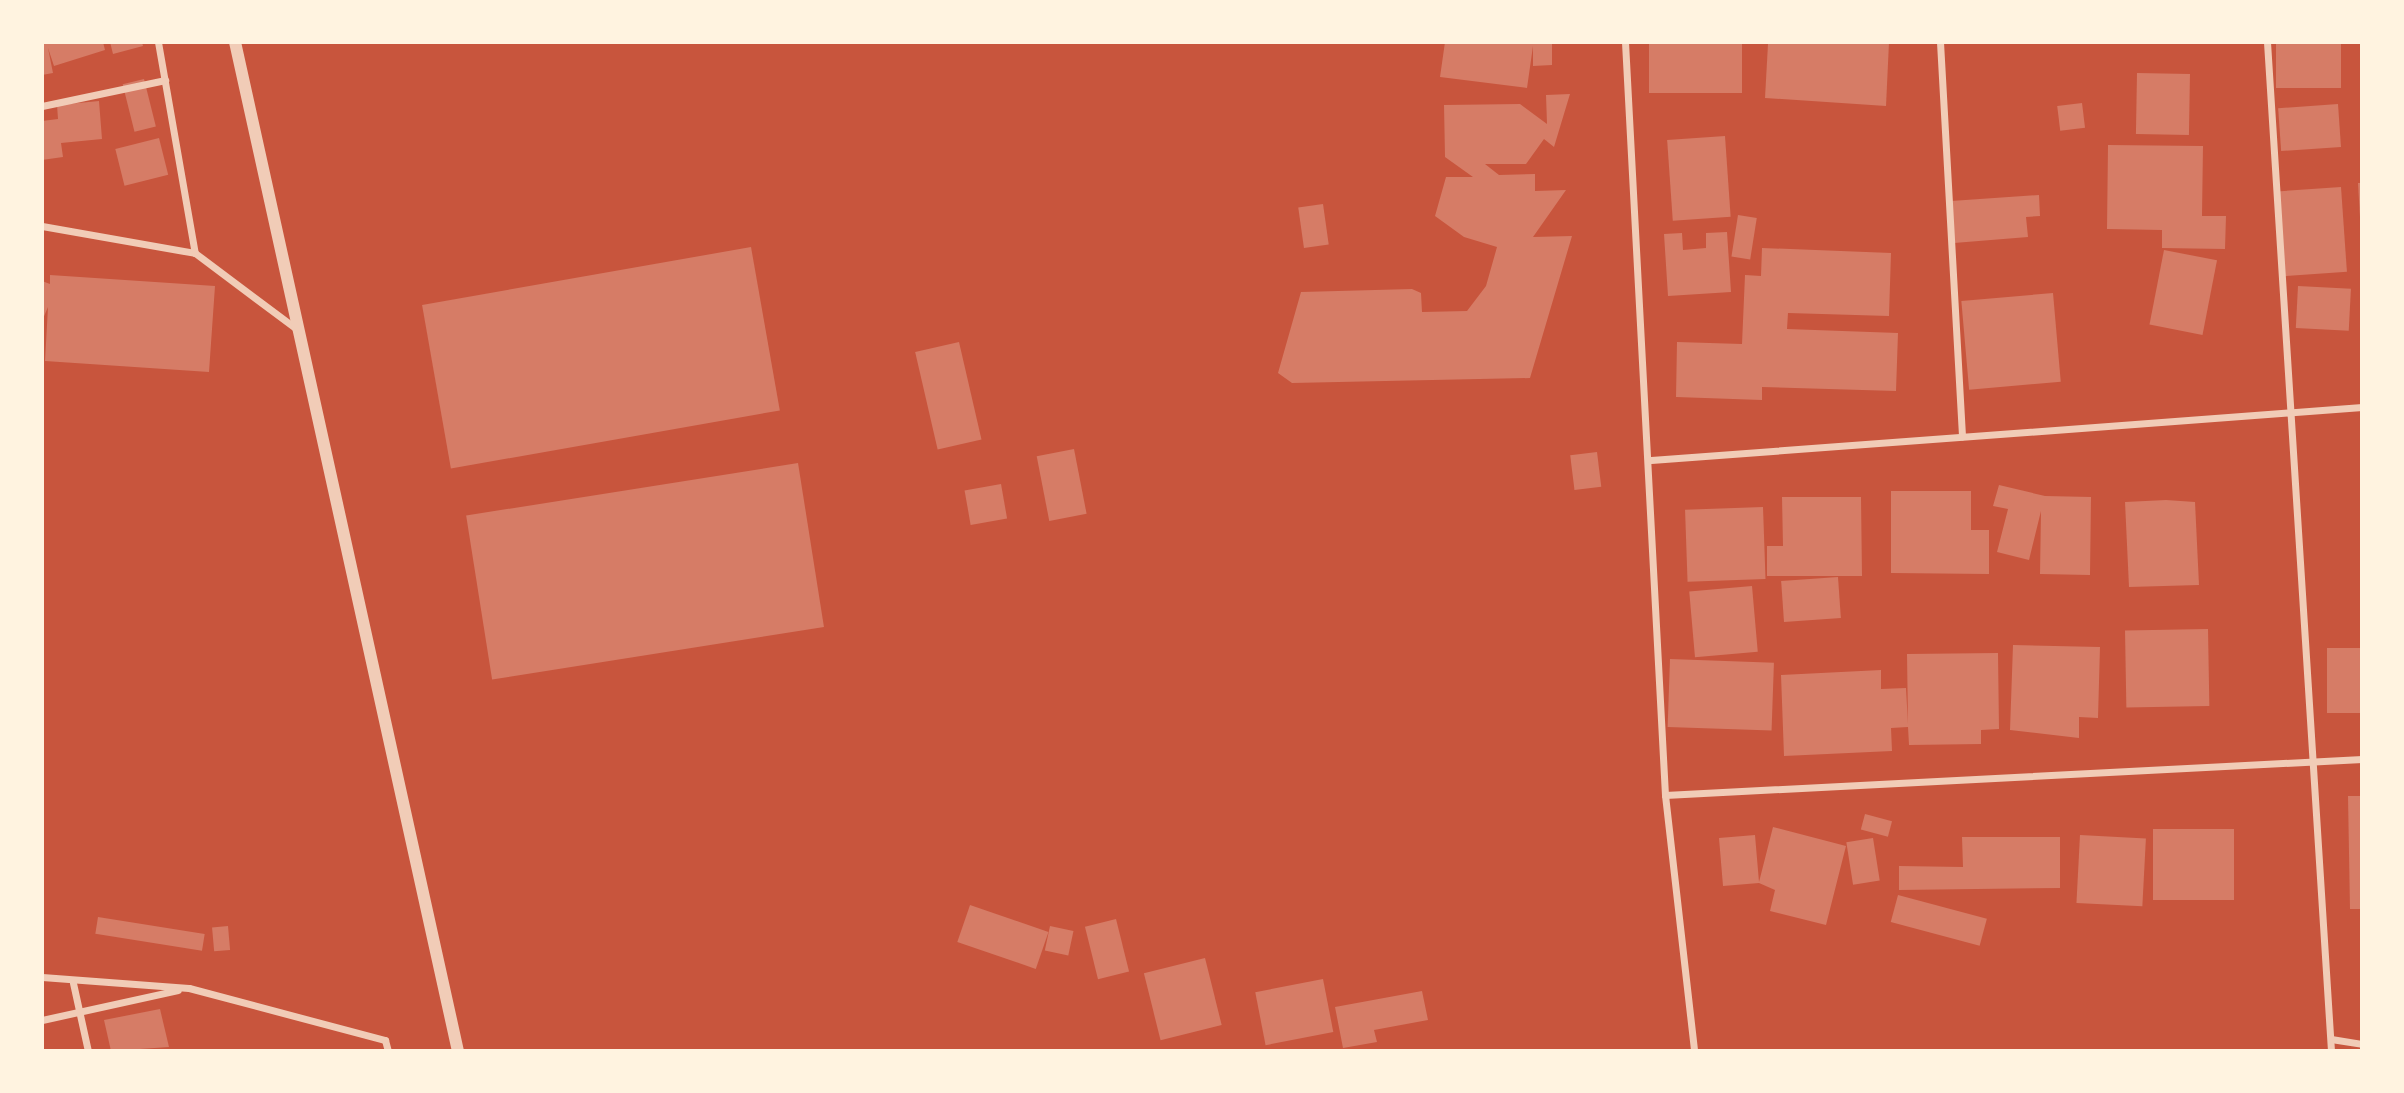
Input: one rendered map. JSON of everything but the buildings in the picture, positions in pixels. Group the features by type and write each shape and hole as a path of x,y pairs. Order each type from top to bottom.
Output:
{"street":[{"path":"158,42 195,253"},
{"path":"235,42 458,1051"},
{"path":"1625,42 1651,460 1665,795 1695,1051"},
{"path":"1940,42 1962,436"},
{"path":"2267,42 2291,410 2309,762 2331,1051"},
{"path":"42,106 165,80"},
{"path":"42,226 195,253 299,330"},
{"path":"1651,460 2291,410 2362,407"},
{"path":"1665,795 2362,759"},
{"path":"42,977 73,983 189,988 385,1040 388,1051"},
{"path":"73,983 88,1051"},
{"path":"42,1020 189,988"},
{"path":"2331,1039 2362,1044"}]}
